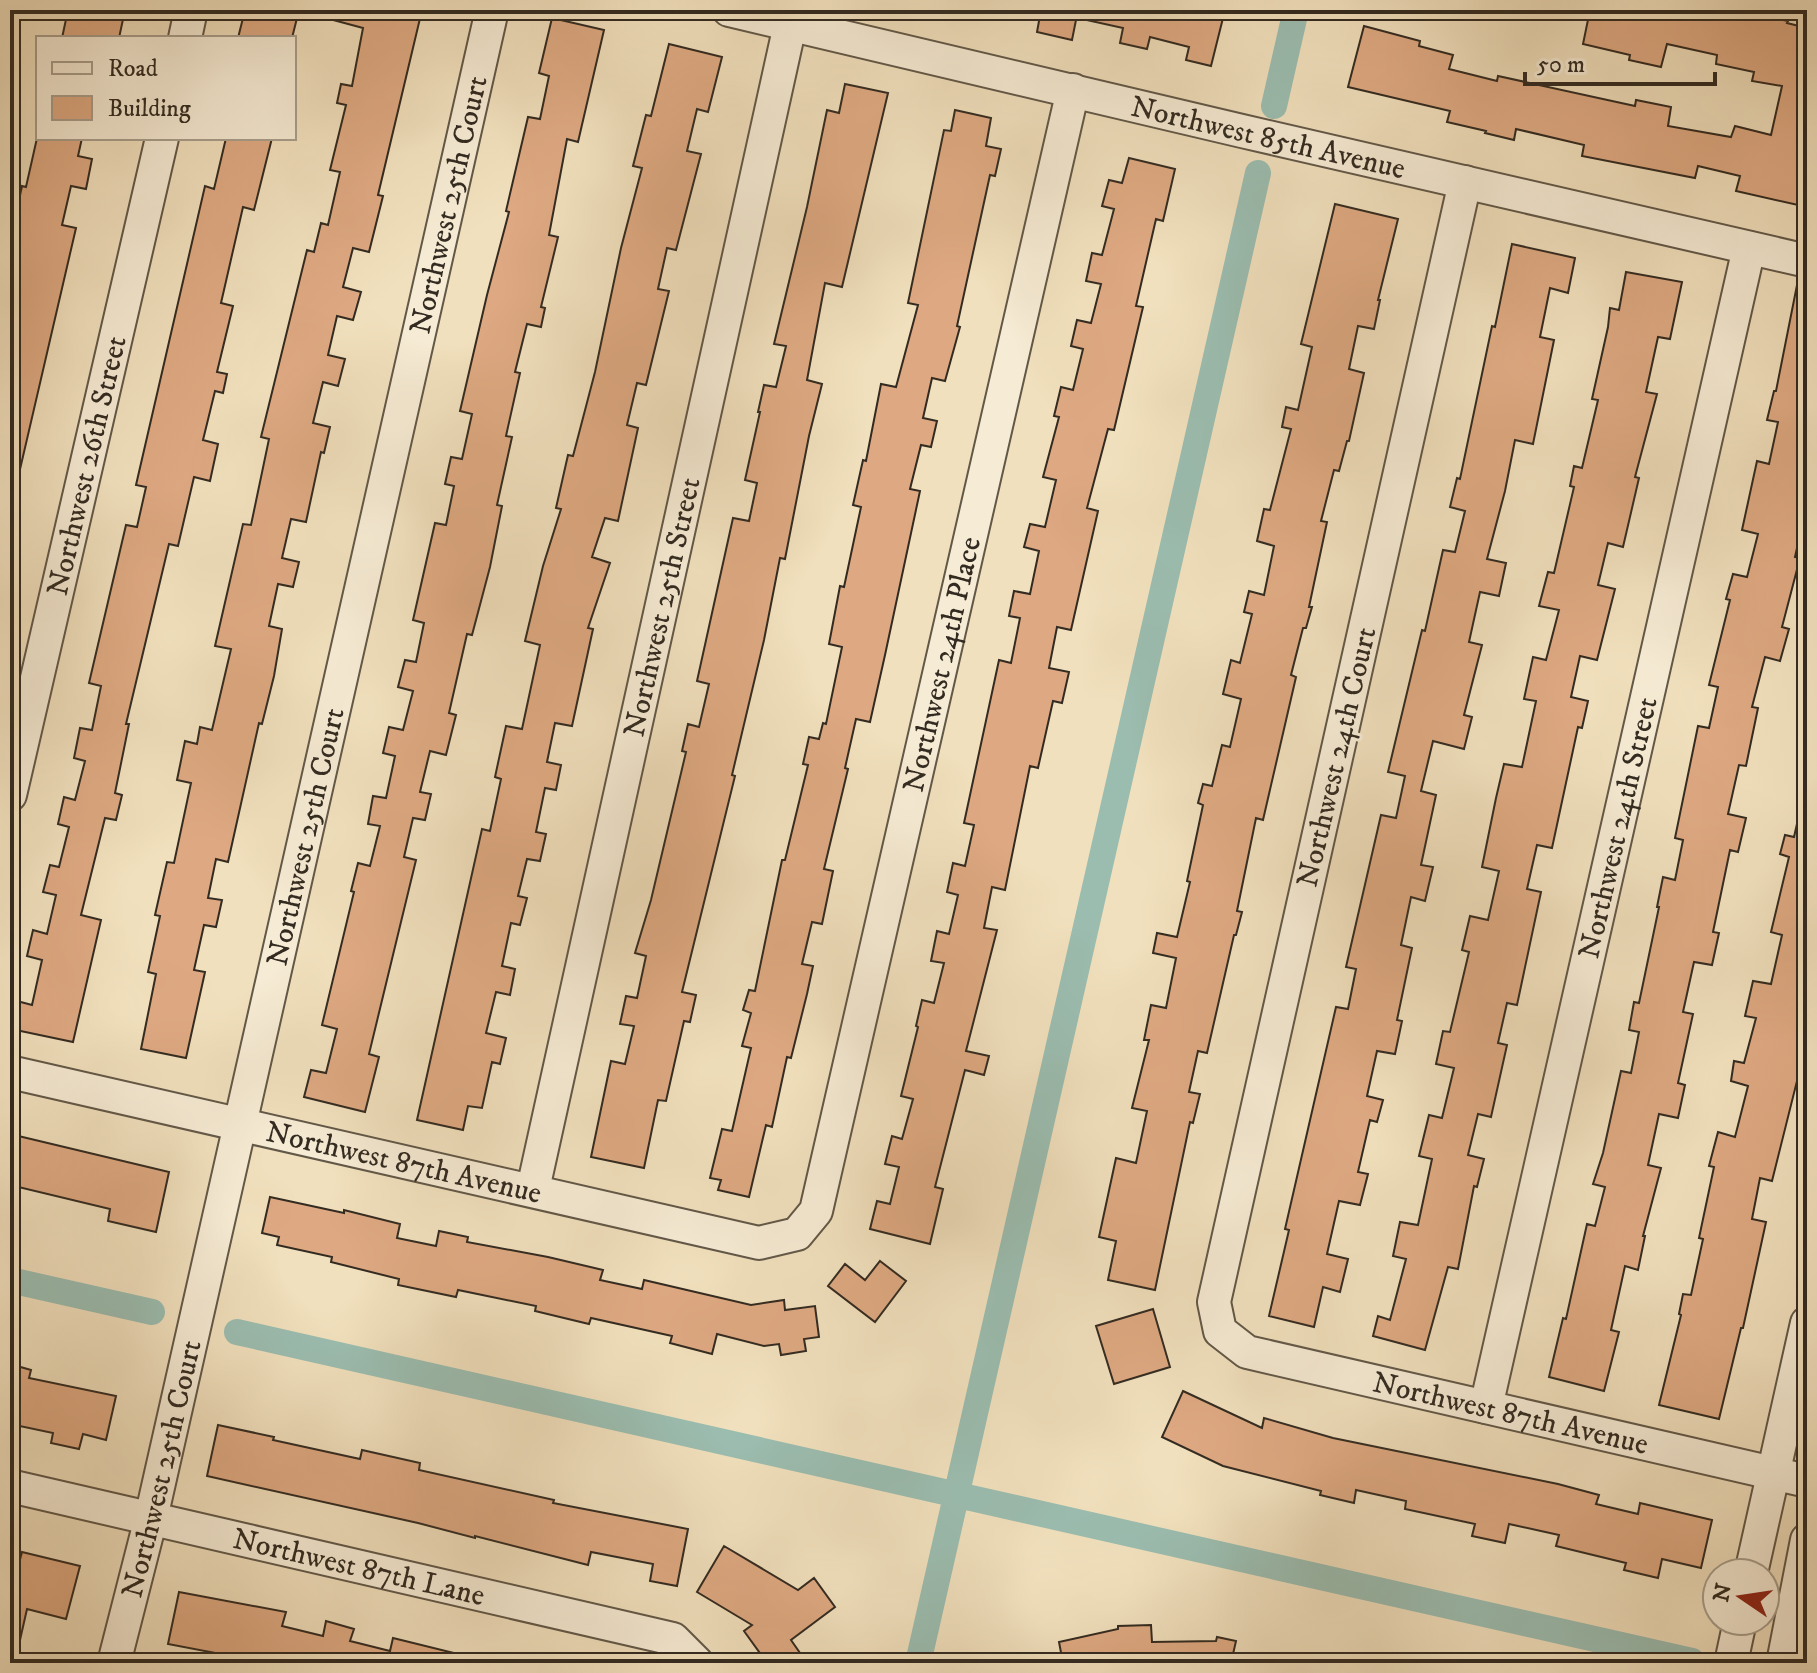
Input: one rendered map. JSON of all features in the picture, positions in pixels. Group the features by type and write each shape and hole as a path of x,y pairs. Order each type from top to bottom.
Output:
{"street":[{"path":"185,36 191,10"},
{"name":"Northwest 25th Court","path":"114,1663 151,1518 492,10"},
{"name":"Northwest 85th Avenue","path":"729,10 1073,90 1212,126 1807,261"},
{"name":"Northwest 25th Street","path":"533,1189 790,25"},
{"name":"Northwest 24th Place","path":"797,1234 816,1211 1073,90"},
{"name":"Northwest 26th Street","path":"10,795 162,140"},
{"name":"Northwest 24th Court","path":"1220,1331 1214,1302 1465,182"},
{"name":"Northwest 24th Street","path":"1486,1407 1749,248"},
{"name":"Northwest 87th Avenue","path":"10,1072 759,1243 797,1234"},
{"path":"1755,1557 1807,1323"},
{"name":"Northwest 87th Avenue","path":"1220,1331 1247,1352 1807,1481"},
{"name":"Northwest 87th Lane","path":"10,1486 673,1639 697,1663"},
{"path":"1783,1663 1807,1540"},
{"path":"1731,1663 1737,1637"}],"building":[{"path":"68,10 125,10 119,36 62,36"},
{"path":"245,10 299,10 292,36 238,36"},
{"path":"323,10 422,10 378,195 383,196 369,252 353,248 343,287 361,292 353,320 337,316 328,355 345,359 338,386 323,382 313,423 330,427 324,453 321,452 306,522 291,519 282,558 299,562 293,587 278,584 269,626 282,629 274,676 262,724 259,723 228,862 216,859 208,898 222,900 216,927 204,925 194,970 205,972 186,1058 141,1049 156,974 148,972 160,916 155,915 167,862 174,863 191,783 177,780 185,741 197,744 200,727 212,730 231,649 215,646 243,524 251,525 269,439 261,437 307,250 314,252 321,223 328,225 340,172 330,170 346,105 337,103 341,84 352,86 363,28 322,17"},
{"path":"1041,10 1078,10 1072,40 1037,32"},
{"path":"1083,10 1225,10 1211,66 1186,60 1189,47 1150,37 1147,49 1120,43 1123,28 1082,19"},
{"path":"1590,10 1733,10 1807,28 1807,207 1736,191 1740,176 1698,166 1695,178 1582,156 1584,145 1516,129 1514,140 1485,133 1447,122 1450,111 1348,87 1364,26 1420,41 1419,46 1453,55 1449,69 1497,81 1498,76 1635,106 1636,100 1671,107 1668,126 1731,137 1735,126 1771,135 1782,86 1752,81 1754,72 1716,64 1717,55 1667,44 1661,67 1629,60 1630,55 1583,44"},
{"path":"552,18 604,30 578,142 567,139 549,235 558,237 541,307 545,308 541,327 527,324 515,372 520,373 506,436 512,437 497,505 502,506 490,567 472,635 467,634 449,713 456,715 446,755 430,751 420,792 431,794 425,820 413,818 404,857 416,860 369,1054 379,1057 365,1112 304,1097 311,1070 326,1073 337,1029 322,1025 358,863 370,866 380,826 368,824 373,796 386,798 395,756 383,753 389,727 403,730 413,691 398,687 405,660 416,662 424,623 413,620 435,523 446,525 454,486 445,484 451,457 462,459 472,414 460,411 509,212 506,211 528,117 540,119 549,76 539,73"},
{"path":"669,44 722,57 708,112 697,109 687,151 701,154 676,250 667,248 658,289 669,291 646,385 637,383 627,425 638,428 618,521 605,518 592,557 610,563 588,628 593,629 572,726 555,723 547,762 561,765 556,790 545,788 536,832 546,834 540,861 527,859 518,896 527,898 520,925 511,923 502,966 515,969 510,995 496,992 486,1033 506,1038 500,1064 492,1062 482,1108 468,1106 463,1130 417,1120 482,829 490,831 501,779 495,777 506,726 522,729 540,645 525,641 561,509 556,508 568,455 573,456 595,372 621,248 642,168 633,166 646,115 651,116"},
{"path":"845,84 888,93 842,287 825,283 807,380 822,384 785,559 780,558 732,775 735,776 682,992 696,995 690,1022 684,1021 666,1101 658,1100 644,1168 591,1157 611,1061 625,1064 634,1026 620,1024 626,996 637,998 646,956 635,953 651,900 686,752 682,751 688,724 699,727 709,684 697,681 733,518 749,521 757,483 745,480 764,385 776,387 786,346 774,344 827,110 839,113"},
{"path":"955,110 991,118 986,146 1001,149 995,176 990,175 957,326 960,327 945,381 932,378 923,418 937,421 931,447 921,445 910,489 920,491 885,655 870,722 856,719 845,768 848,769 824,869 833,871 822,924 812,922 802,964 813,966 807,994 791,1058 787,1057 772,1127 766,1125 749,1197 718,1190 721,1180 710,1178 722,1129 732,1131 751,1048 742,1046 751,1013 743,1010 749,990 755,991 782,860 785,860 808,765 803,764 809,737 819,739 823,723 826,724 842,647 829,644 840,586 844,587 861,507 853,505 863,460 866,461 881,384 896,387 918,305 908,303 944,130 951,131"},
{"path":"37,140 82,140 78,156 92,159 86,189 71,186 62,225 76,228 18,478 10,477 10,269 16,243 10,242 22,186 26,187"},
{"path":"226,140 272,140 254,210 243,207 221,303 233,306 217,372 227,374 223,393 215,391 203,440 218,444 210,481 194,477 178,546 169,544 126,724 129,724 115,793 122,795 116,820 105,818 81,915 101,920 73,1042 11,1029 17,1001 32,1005 42,960 27,956 33,930 47,934 56,895 43,892 50,865 59,867 69,827 58,824 64,797 75,800 85,761 74,758 80,728 92,730 101,686 89,683 126,525 137,527 146,487 136,485 205,186 214,189"},
{"path":"1129,158 1175,169 1163,221 1156,219 1136,306 1143,307 1114,430 1108,429 1087,508 1098,511 1071,630 1057,627 1049,668 1069,672 1062,703 1053,701 1038,768 1030,766 1005,890 992,887 984,928 997,930 966,1051 989,1056 984,1075 965,1070 935,1187 943,1189 930,1244 870,1229 877,1201 890,1204 899,1167 885,1164 892,1136 902,1139 913,1099 901,1096 922,1000 934,1003 944,963 931,961 937,931 949,934 958,895 947,892 953,863 965,866 974,825 964,823 999,660 1011,663 1020,618 1009,616 1014,591 1030,594 1039,551 1024,547 1030,524 1045,527 1056,480 1043,477 1059,417 1054,416 1061,387 1073,390 1083,349 1071,346 1077,320 1091,323 1101,284 1086,281 1092,253 1102,255 1114,209 1102,206 1109,180 1122,183"},
{"path":"1335,204 1398,219 1374,329 1358,326 1349,369 1364,373 1349,441 1339,471 1334,470 1321,521 1327,522 1309,607 1312,607 1306,628 1303,628 1291,675 1296,677 1263,820 1256,818 1237,911 1242,912 1207,1053 1198,1051 1189,1092 1200,1094 1193,1123 1190,1122 1155,1290 1108,1280 1116,1241 1099,1237 1116,1158 1136,1163 1147,1111 1132,1108 1149,1040 1144,1040 1151,1005 1166,1008 1176,958 1153,953 1157,933 1177,937 1190,882 1187,881 1203,805 1198,803 1203,784 1212,786 1222,745 1230,747 1241,699 1223,694 1231,660 1240,663 1252,614 1244,612 1249,591 1264,595 1274,546 1257,541 1264,509 1270,510 1291,429 1282,427 1286,407 1298,410 1312,347 1301,344"},
{"path":"1512,244 1575,258 1568,293 1550,288 1540,337 1554,340 1533,444 1515,440 1487,559 1506,563 1499,596 1480,592 1469,642 1482,645 1464,715 1472,717 1464,749 1433,741 1421,791 1436,795 1421,865 1433,867 1425,901 1411,897 1401,945 1412,948 1397,1020 1402,1021 1395,1054 1377,1051 1367,1096 1383,1100 1377,1122 1370,1120 1358,1172 1368,1174 1360,1205 1339,1201 1327,1254 1348,1259 1340,1292 1323,1287 1314,1327 1269,1316 1289,1230 1285,1229 1336,1007 1348,1009 1356,969 1346,967 1381,815 1396,818 1405,776 1388,772 1443,550 1455,552 1465,511 1450,507 1457,478 1460,479"},
{"path":"1626,272 1682,282 1670,339 1658,337 1646,392 1657,394 1635,477 1639,478 1623,547 1608,543 1598,585 1615,589 1597,660 1580,656 1571,697 1588,701 1582,728 1578,727 1552,848 1537,845 1527,889 1541,892 1517,1005 1507,1003 1498,1043 1507,1045 1491,1117 1478,1114 1468,1155 1484,1159 1477,1187 1474,1186 1458,1269 1448,1267 1425,1350 1373,1336 1378,1316 1390,1320 1406,1259 1393,1256 1400,1222 1418,1225 1432,1159 1419,1156 1429,1115 1442,1118 1454,1068 1436,1064 1443,1031 1450,1032 1469,952 1462,950 1470,916 1488,920 1499,871 1482,867 1496,798 1504,764 1522,767 1536,701 1524,699 1533,657 1546,660 1559,610 1539,606 1548,572 1554,573 1574,487 1570,486 1574,466 1582,468 1598,400 1592,399 1610,308 1619,310"},
{"path":"1797,285 1807,286 1807,504 1795,557 1800,558 1782,627 1789,629 1780,661 1765,657 1752,707 1758,708 1746,766 1739,765 1728,814 1746,818 1738,852 1730,850 1713,932 1719,933 1712,965 1694,962 1683,1012 1693,1014 1678,1083 1685,1085 1678,1118 1659,1114 1648,1165 1661,1168 1643,1236 1638,1270 1625,1266 1611,1330 1619,1332 1604,1391 1549,1377 1563,1318 1566,1319 1587,1224 1595,1226 1605,1187 1593,1184 1621,1071 1631,1073 1639,1032 1629,1030 1634,1002 1639,1003 1663,877 1675,880 1683,840 1675,838 1698,726 1709,728 1718,687 1709,685 1730,600 1726,599 1733,574 1747,577 1758,534 1742,530 1757,461 1769,464 1778,422 1767,420 1776,391"},
{"path":"1799,815 1807,816 1807,1041 1772,1181 1760,1178 1752,1219 1766,1222 1719,1419 1659,1405 1681,1315 1683,1294 1691,1295 1714,1167 1709,1166 1718,1132 1735,1137 1748,1086 1731,1081 1734,1061 1744,1063 1756,1018 1745,1016 1753,981 1771,984 1782,935 1771,932 1789,857 1780,854 1785,835 1794,837"},
{"path":"10,1134 169,1172 156,1232 108,1221 110,1209 10,1185"},
{"path":"270,1197 400,1224 397,1238 436,1246 439,1231 468,1237 467,1242 603,1270 600,1280 642,1289 644,1280 751,1305 784,1300 785,1310 815,1306 819,1337 804,1339 806,1351 781,1355 779,1344 764,1346 717,1334 712,1354 670,1343 672,1336 591,1318 589,1324 535,1311 536,1306 458,1290 456,1297 398,1285 399,1279 331,1262 332,1257 277,1245 279,1237 262,1233"},
{"path":"880,1261 906,1281 875,1322 828,1286 845,1264 865,1280"},
{"path":"1153,1309 1170,1367 1114,1384 1096,1326"},
{"path":"10,1364 31,1370 29,1378 116,1396 106,1440 83,1434 79,1449 51,1443 53,1433 10,1424"},
{"path":"1183,1391 1262,1428 1264,1418 1333,1438 1558,1484 1599,1495 1596,1504 1638,1514 1640,1503 1712,1520 1704,1557 1701,1557 1701,1568 1662,1559 1658,1578 1624,1570 1626,1563 1556,1546 1559,1535 1509,1524 1505,1543 1472,1536 1475,1524 1405,1509 1406,1501 1356,1490 1354,1503 1320,1495 1321,1491 1223,1466 1162,1437"},
{"path":"218,1425 360,1459 362,1450 420,1463 419,1470 554,1500 553,1503 688,1529 677,1586 650,1581 653,1564 591,1552 588,1565 475,1536 207,1476"},
{"path":"724,1546 798,1590 814,1578 835,1607 791,1640 807,1663 767,1663 744,1631 752,1625 697,1592"},
{"path":"22,1552 80,1566 66,1619 27,1609 18,1649 10,1648 10,1597"},
{"path":"179,1592 286,1612 282,1626 323,1636 326,1621 354,1629 350,1641 390,1651 393,1638 462,1655 461,1663 246,1663 247,1659 168,1644"},
{"path":"1151,1625 1152,1642 1216,1641 1217,1637 1236,1641 1231,1663 1063,1663 1059,1642 1118,1629 1118,1626"}],"waterway":[{"path":"1274,106 1296,10"},
{"path":"918,1663 1258,173"},
{"path":"10,1280 152,1312"},
{"path":"237,1332 1692,1661"}]}
